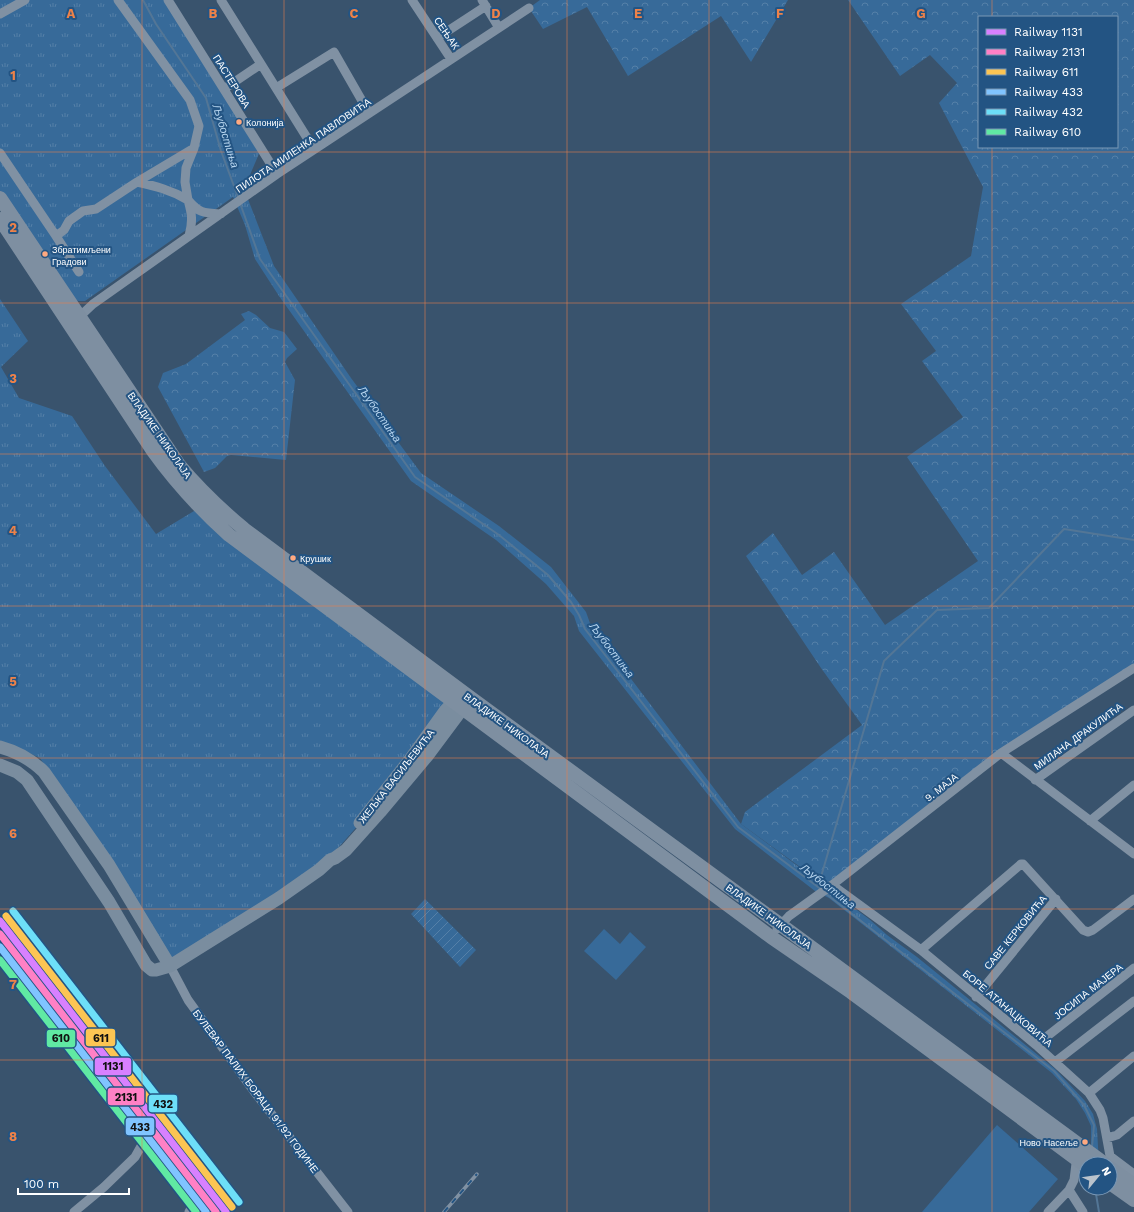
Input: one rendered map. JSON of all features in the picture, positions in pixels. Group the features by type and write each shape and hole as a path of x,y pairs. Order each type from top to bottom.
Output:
{"main road":[{"name":"ВЛАДИКЕ НИКОЛАЈА","path":"0,198 166,470 206,514 229,535 781,925 1081,1156"},
{"name":"ВЛАДИКЕ НИКОЛАЈА","path":"0,219 72,317"},
{"name":"ВЛАДИКЕ НИКОЛАЈА","path":"462,700 771,937 851,992 1081,1156"},
{"path":"1118,1175 1132,1187"},
{"path":"1118,1184 1132,1187"}],"street":[{"path":"0,14 25,0"},
{"path":"118,0 190,100 199,126 194,148 186,168 185,182 192,212 192,223 189,236"},
{"name":"ПАСТЕРОВА","path":"168,0 277,174"},
{"path":"221,0 314,149"},
{"name":"СЕЊАК","path":"412,0 451,59"},
{"path":"437,38 484,3 499,28"},
{"name":"ПИЛОТА МИЛЕНКА ПАВЛОВИЋА","path":"72,317 234,206 277,174 529,8"},
{"path":"276,88 334,52 369,113"},
{"path":"224,89 261,64"},
{"path":"56,236 64,230 69,220 83,211 96,209 137,182 194,148"},
{"path":"0,153 56,236 78,272"},
{"path":"137,182 173,191 188,200 196,210 207,214 221,214"},
{"name":"9. МАЈА","path":"771,937 789,916 832,885 1002,753 1134,668"},
{"name":"ЖЕЉКА ВАСИЉЕВИЋА","path":"170,966 279,898 346,850 427,756 462,700"},
{"name":"МИЛАНА ДРАКУЛИЋА","path":"1035,780 1134,710"},
{"name":"БУЛЕВАР ПАЛИХ БОРАЦА 91/92 ГОДИНЕ","path":"0,747 14,751 29,759 49,778 125,892 170,966 188,1000 256,1094 348,1212"},
{"path":"1002,753 1035,780 1134,854"},
{"path":"0,765 10,768 22,775 33,787 109,902 149,967 156,970 170,966"},
{"path":"33,787 41,778 49,778"},
{"path":"1090,820 1134,786"},
{"path":"921,950 1018,865 1023,864 1083,930 1088,932 1093,930 1134,899"},
{"name":"БОРЕ АТАНАЦКОВИЋА","path":"832,885 921,950 976,997 1036,1045 1089,1093 1100,1110 1105,1125 1110,1156 1132,1187"},
{"path":"109,902 118,902 123,897 125,892"},
{"name":"САВЕ КЕРКОВИЋА","path":"976,997 1056,899"},
{"path":"0,958 40,1006 89,1073 201,1212"},
{"name":"ЈОСИПА МАЈЕРА","path":"1036,1045 1134,968"},
{"path":"1055,1062 1134,1000"},
{"path":"1089,1093 1134,1056"},
{"path":"1107,1138 1117,1135 1134,1121"},
{"path":"74,1212 104,1187 135,1156 144,1141"},
{"path":"1048,1212 1069,1190 1078,1168"},
{"path":"1069,1190 1083,1212"},
{"path":"189,1212 194,1203"}],"green space":[{"path":"0,0 168,0 261,149 244,189 274,266 351,378 421,473 499,526 551,567 586,612 591,626 741,824 869,919 1055,1069 1085,1101 1093,1114 1097,1129 1099,1156 1091,1156 1091,1126 1085,1113 1076,1099 1052,1073 829,898 815,891 735,829 579,631 574,616 546,584 496,540 411,481 279,296 255,259 245,225 233,197 85,301 79,301 71,299 0,191"},
{"path":"540,0 788,0 751,62 721,16 628,76 587,7 543,29 529,8"},
{"path":"848,0 1134,0 1134,668 1001,753 832,885 818,880 741,824 745,812 862,725 821,668 746,556 773,533 802,575 834,552 885,625 978,561 907,457 963,417 922,361 936,351 901,304 971,256 983,187 939,103 957,83 930,55 900,76"},
{"path":"0,299 28,341 1,367 19,398 72,416 105,466 156,534 199,508 454,701 361,822 332,855 170,966 109,865 40,758 16,747 0,746"},
{"path":"249,311 256,315 270,328 284,332 297,349 287,358 285,362 295,380 286,460 231,455 227,456 215,468 204,472 158,387 163,373 186,364 245,320 241,314"},
{"path":"425,899 476,950 460,967 411,914"},
{"path":"604,929 620,944 630,932 646,947 616,980 584,951"},
{"path":"997,1125 1058,1179 1029,1212 922,1212"}],"waterway":[{"name":"Љубостиња","path":"143,0 156,24 206,98 221,151 238,197"},
{"name":"Љубостиња","path":"240,203 260,259 415,477 499,535 548,575 571,602 585,629 738,827 822,890"},
{"path":"818,887 884,661 937,610 989,608 1064,529 1134,540"},
{"name":"Љубостиња","path":"825,893 1054,1071 1084,1105 1094,1125 1092,1147"},
{"name":"Љубостиња","path":"1096,1196 1099,1212"}],"railway":[{"path":"444,1212 477,1174"}],"rail line":[{"name":"432","path":"13,911 239,1202"},
{"name":"611","path":"6,916 232,1207"},
{"name":"1131","path":"0,921 226,1212"},
{"name":"2131","path":"0,934 216,1212"},
{"name":"433","path":"0,947 206,1212"},
{"name":"610","path":"0,960 196,1212"}],"place":[{"name":"Колонија","path":"239,122"},
{"name":"Збратимљени Градови","path":"45,254"},
{"name":"Крушик","path":"293,558"},
{"name":"Ново Насеље","path":"1085,1142"}]}
